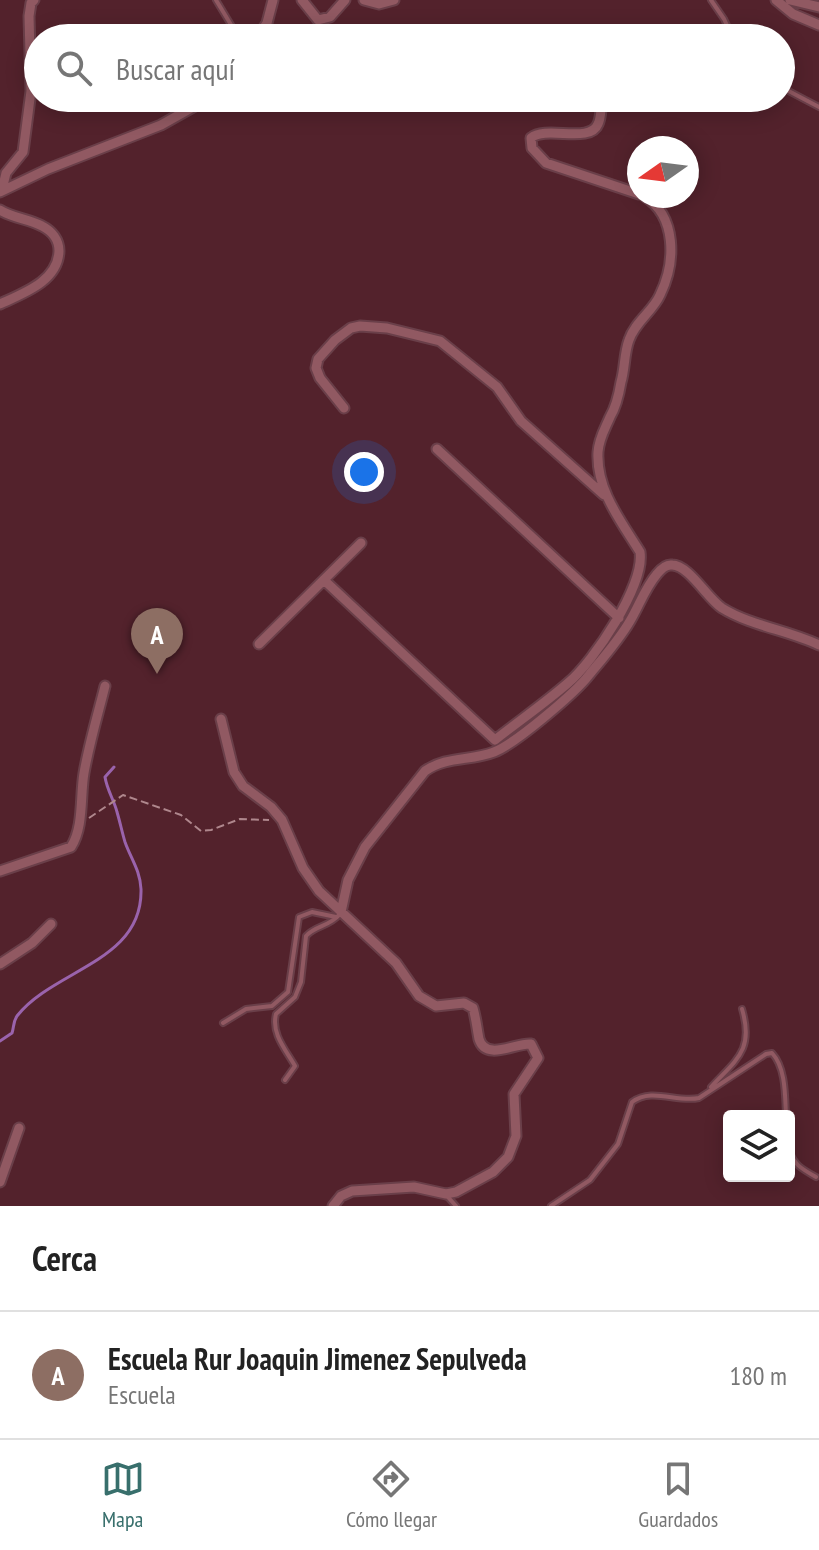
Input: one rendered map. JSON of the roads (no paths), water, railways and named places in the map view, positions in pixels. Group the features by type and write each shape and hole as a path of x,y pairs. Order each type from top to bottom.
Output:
{"street":[{"path":"29,24 34,0"},
{"path":"266,24 273,0"},
{"path":"302,0 318,20 330,17 345,0"},
{"path":"364,0 379,4 394,0"},
{"path":"776,0 793,14 819,25"},
{"path":"790,0 819,7"},
{"path":"1,191 6,173 23,152 28,112"},
{"path":"1,191 161,125 184,112"},
{"path":"600,112 598,126 592,131 539,132 531,138 532,148 546,163 627,190"},
{"path":"605,495 598,453 602,432 612,415 622,381 629,340 642,317 660,296 671,252 669,224 661,208"},
{"path":"0,210 43,226 54,234 59,244 56,266 45,279 0,304"},
{"path":"344,408 320,378 316,368 318,359 351,328 387,328 440,341 497,387 521,421 605,495 640,552 642,562 619,618 571,681 495,740"},
{"path":"437,449 619,618"},
{"path":"259,644 361,543"},
{"path":"339,915 348,880 365,847 425,771 449,759 481,756 504,748 586,678 628,624 649,586 666,566 673,564 681,568 722,608 819,645"},
{"path":"325,581 504,748"},
{"path":"0,871 71,847 79,826 84,772 105,686"},
{"path":"221,719 234,772 243,786 271,807 282,820 303,868 339,915 396,963 419,996 436,1006 464,1003 473,1008 479,1040 488,1050 499,1051 524,1043 531,1044 538,1058 514,1094 516,1136 508,1157 493,1172 465,1188 446,1194 414,1187 352,1191 341,1196 333,1206"},
{"path":"0,964 32,943 51,924"},
{"path":"0,1182 19,1128"}],"lane":[{"path":"216,0 231,24"},
{"path":"711,0 726,24"},
{"path":"795,94 819,107"},
{"path":"223,1023 246,1009 272,1006 288,992 299,917 312,912 339,915"},
{"path":"285,1080 295,1066 282,1047 274,1026 276,1014 295,997 301,982 306,936 326,927 339,915"},
{"path":"706,1092 747,1042 742,1009"},
{"path":"551,1206 590,1180 618,1144 635,1098 652,1095 691,1100 772,1053 778,1060 784,1085 786,1110"},
{"path":"795,1163 816,1177"},
{"path":"446,1194 456,1206"}],"waterway":[{"path":"0,1041 12,1033 17,1016 33,1000 112,949 128,933 138,913 139,876 105,777 114,767"}],"place":[{"name":"Escuela Rur Joaquin Jimenez Sepulveda","path":"157,674"}]}
